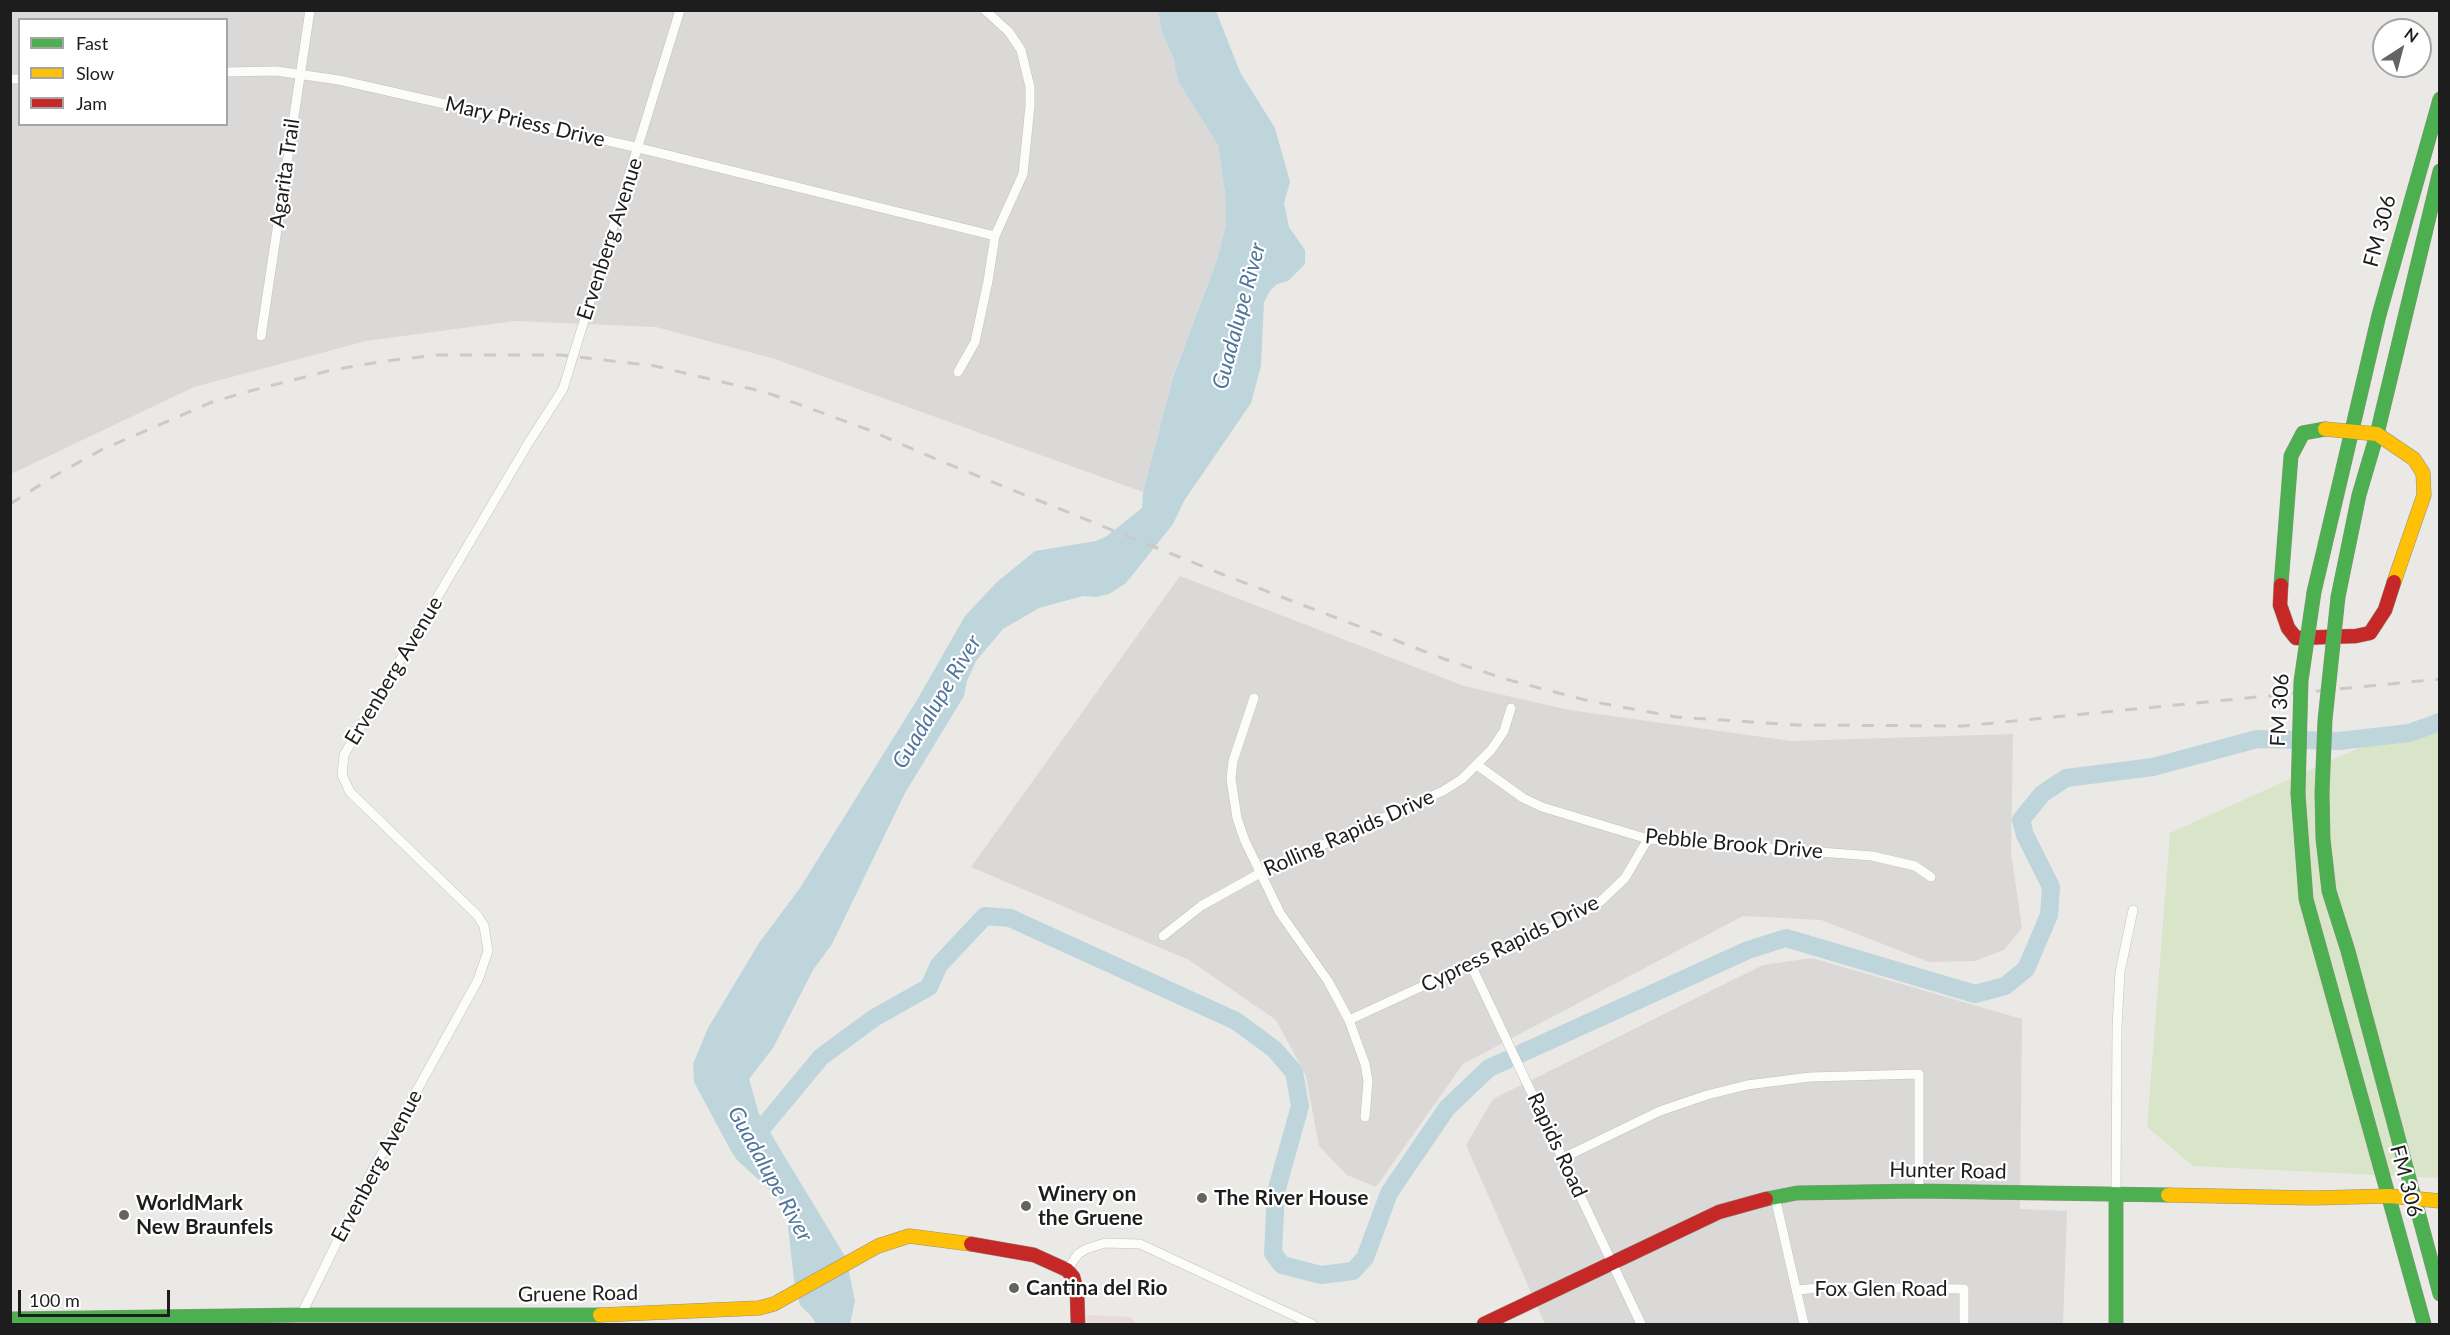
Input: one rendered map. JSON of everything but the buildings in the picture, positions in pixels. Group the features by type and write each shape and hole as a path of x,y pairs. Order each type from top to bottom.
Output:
{"main road":[{"name":"FM 306","path":"2424,1324 2306,899 2298,794 2301,681 2314,592 2379,315 2439,99"},
{"name":"FM 306","path":"2439,171 2377,434 2359,495 2338,597 2325,720 2322,793 2323,839 2329,891 2348,951 2439,1294"},
{"path":"2325,429 2377,434 2414,459 2423,474 2424,495 2385,609 2370,633 2356,636 2296,638 2288,628 2280,605 2291,456 2303,433 2325,429"},
{"name":"Hunter Road","path":"1484,1324 1719,1212 1753,1201 1775,1197 1843,1191 1918,1191 2116,1195 2389,1196 2439,1201"},
{"path":"2116,1195 2116,1324"},
{"name":"Gruene Road","path":"10,1318 634,1315 759,1308 774,1304 797,1292 878,1245 909,1236 931,1237 1034,1256 1067,1270"},
{"path":"1067,1270 1073,1277 1077,1290 1078,1324"}],"street":[{"name":"Agarita Trail","path":"261,336 310,10"},
{"name":"Ervenberg Avenue","path":"301,1315 370,1175 478,980 488,951 484,926 477,915 350,792 342,775 344,755 529,442 563,389 680,10"},
{"path":"958,372 975,342 988,281 994,237 1023,174 1030,106 1030,87 1021,50 1009,32 985,10"},
{"name":"Mary Priess Drive","path":"228,72 276,71 339,80 639,148 994,237"},
{"path":"1254,698 1233,761 1231,779 1237,819 1245,841 1280,913 1328,981 1349,1020 1366,1072 1365,1117"},
{"name":"Rolling Rapids Drive","path":"1163,936 1201,906 1262,872 1443,791 1477,765 1504,731 1511,708"},
{"name":"Pebble Brook Drive","path":"1477,765 1523,798 1542,807 1648,839 1872,856 1915,866 1931,877"},
{"name":"Cypress Rapids Drive","path":"1349,1020 1471,965 1601,901 1625,878 1648,839"},
{"path":"2116,1195 2117,1027 2120,972 2133,910"},
{"name":"Rapids Road","path":"1471,965 1641,1324"},
{"path":"1563,1158 1660,1111 1707,1095 1747,1085 1810,1077 1919,1074 1918,1191"},
{"path":"1775,1197 1804,1324"},
{"path":"1067,1270 1078,1254 1086,1249 1105,1243 1140,1244 1312,1324"},
{"name":"Fox Glen Road","path":"1798,1290 1829,1287 1964,1289 1964,1324"}],"shaded area":[{"path":"11,11 1158,11 1162,33 1173,57 1178,81 1218,145 1225,193 1226,224 1217,260 1173,376 1143,492 775,359 656,327 515,321 366,341 194,387 11,474"},
{"path":"1180,576 1464,686 1569,710 1791,741 2013,734 2011,853 2022,928 2004,950 1975,961 1929,962 1821,920 1743,916 1463,1064 1376,1187 1347,1175 1319,1146 1306,1076 1276,1020 1189,960 971,867"},
{"path":"1812,958 2022,1019 2020,1209 2067,1211 2063,1324 1545,1324 1466,1145 1493,1099 1763,965"},
{"path":"1087,1315 1131,1317 1136,1324 1087,1324"}],"green space":[{"path":"2439,712 2439,1178 2193,1166 2147,1127 2170,833"}],"water":[{"name":"Guadalupe River","path":"1158,11 1216,11 1240,72 1275,128 1290,182 1284,203 1289,227 1305,250 1305,264 1288,281 1277,284 1264,302 1261,366 1251,403 1184,501 1173,524 1126,583 1109,594 1096,597 1083,596 1039,608 1003,629 976,661 967,681 964,696 905,793 832,944 813,970 773,1048 749,1079 759,1114 846,1258 855,1301 850,1324 816,1324 800,1305 794,1280 786,1209 783,1202 737,1160 731,1151 694,1082 693,1064 708,1028 759,943 800,888 917,700 965,616 997,582 1035,551 1096,541 1107,536 1142,508 1143,492 1173,377 1217,260 1226,224 1225,193 1218,145 1178,81 1173,57 1162,33"}],"waterway":[{"path":"1522,1053 1748,950 1786,938 1975,994 2005,986 2026,969 2049,915 2051,887 2025,835 2021,820 2042,794 2066,778 2153,767 2257,739 2339,741 2409,733 2440,722"},
{"name":"Guadalupe River","path":"753,1139 821,1057 874,1018 929,987 939,965 985,916 1010,918 1236,1021 1274,1049 1294,1072 1300,1106 1276,1192 1273,1253 1282,1265 1321,1275 1353,1271 1365,1258 1389,1193 1447,1108 1489,1068 1507,1060"}],"railway":[{"path":"10,504 103,449 212,402 250,391 332,370 437,355 561,355 655,366 765,392 869,430 1224,575 1447,660 1509,680 1589,701 1676,717 1797,725 1963,726 2440,679"}],"traffic: fast":[{"path":"2314,592 2379,315 2440,99"},
{"path":"2338,597 2359,495 2377,434 2440,171"},
{"path":"2281,585 2291,456 2303,433 2325,429"},
{"path":"2298,794 2301,681 2314,592"},
{"path":"2322,793 2325,720 2338,597"},
{"path":"2322,793 2323,839 2329,891 2348,951 2440,1294"},
{"path":"2298,794 2306,899 2424,1324"},
{"path":"1766,1199 1797,1193 1919,1191 2168,1195"},
{"path":"2116,1195 2116,1324"},
{"path":"10,1319 301,1315 600,1315"}],"traffic: slow":[{"path":"2325,429 2377,434 2414,459 2423,473 2424,495 2394,582"},
{"path":"2168,1195 2313,1198 2389,1196 2440,1201"},
{"path":"600,1315 759,1308 774,1304 878,1246 909,1236 971,1244"}],"traffic: jam":[{"path":"2281,585 2280,605 2288,628 2296,638 2356,636 2370,633 2385,610 2394,582"},
{"path":"1484,1324 1719,1212 1766,1199"},
{"path":"971,1244 1034,1255 1067,1270 1073,1277 1077,1291 1078,1324"}],"place":[{"name":"The River House","path":"1202,1198"},
{"name":"Winery on the Gruene","path":"1026,1206"},
{"name":"WorldMark New Braunfels","path":"124,1215"},
{"name":"Cantina del Rio","path":"1014,1288"}]}
